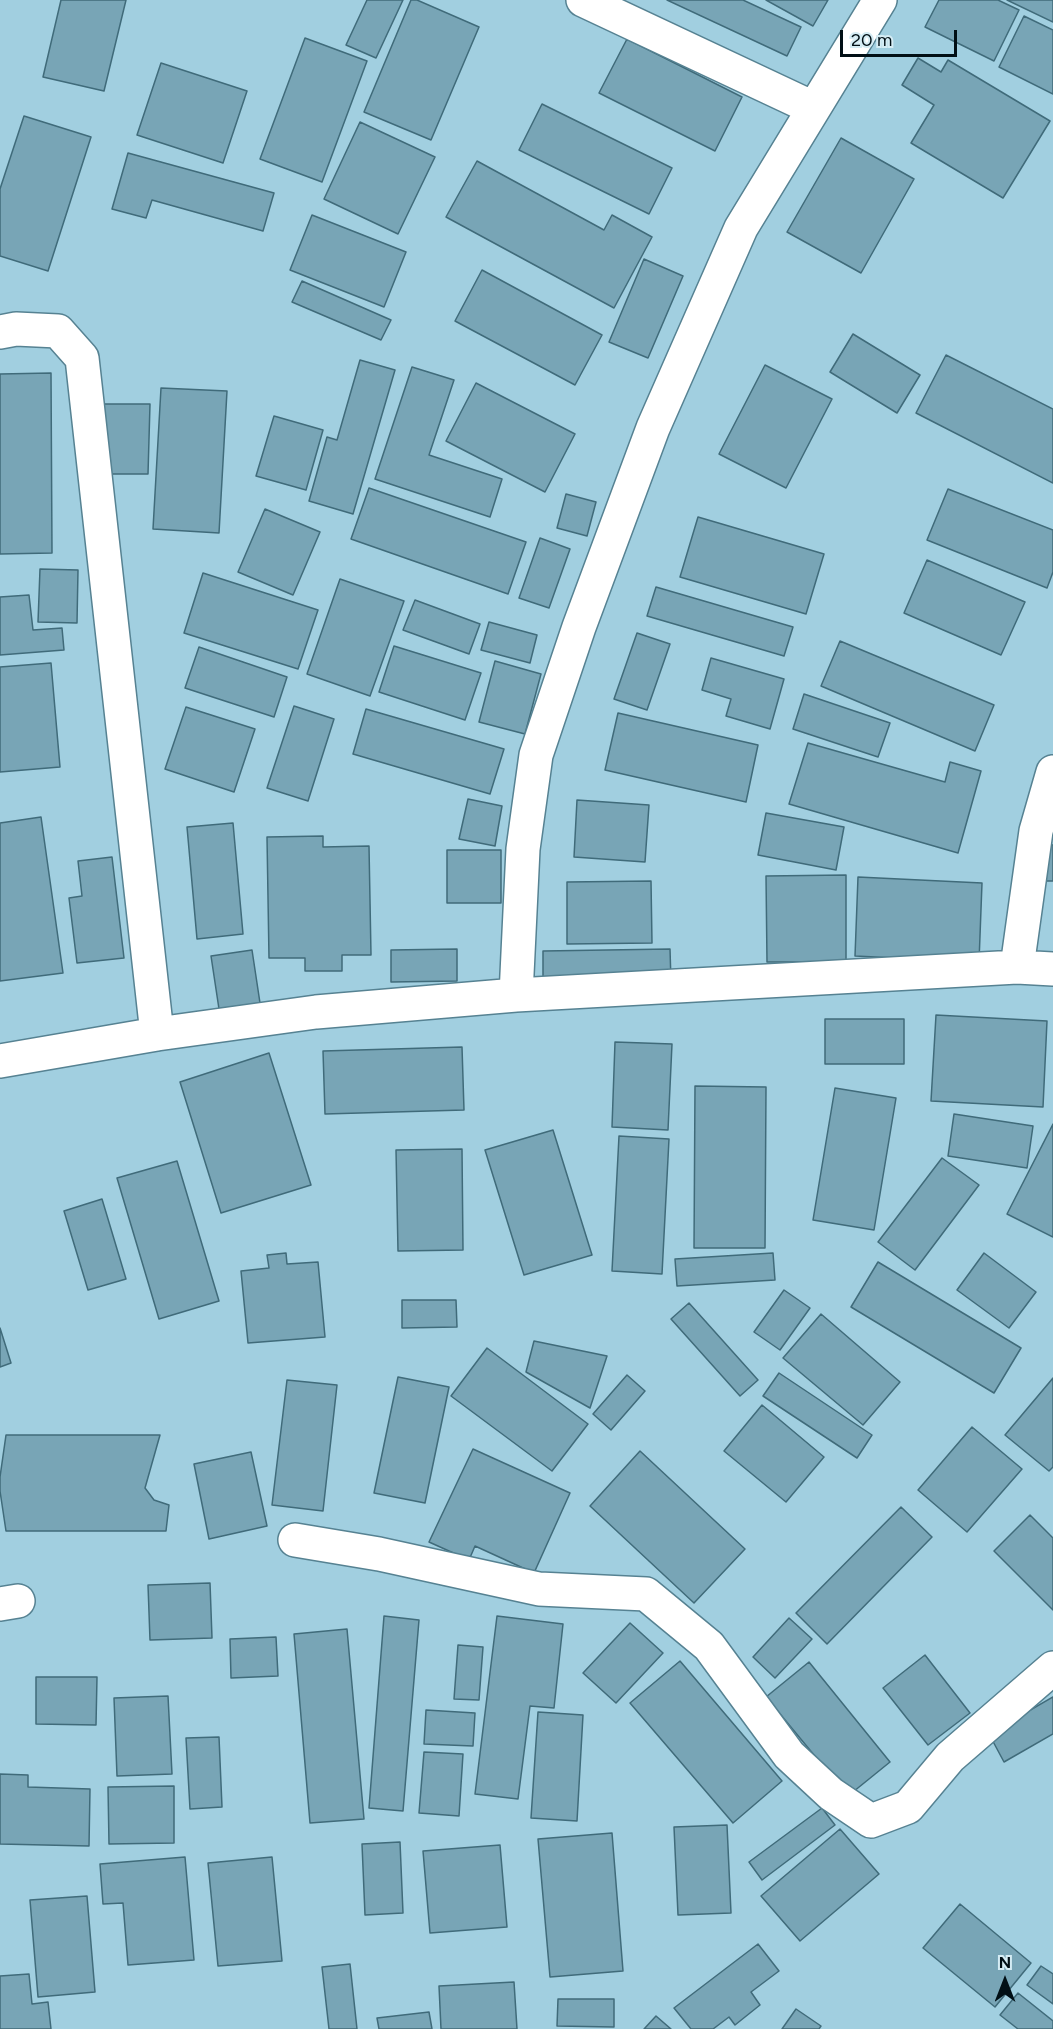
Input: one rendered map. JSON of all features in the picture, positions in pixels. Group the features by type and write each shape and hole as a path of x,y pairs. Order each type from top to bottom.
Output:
{"street":[{"path":"583,0 813,108"},
{"path":"516,995 523,849 536,755 579,627 653,428 741,228 880,0"},
{"path":"0,332 16,329 58,331 82,358 157,1034"},
{"path":"1017,967 1036,831 1053,772"},
{"path":"0,1061 157,1034 316,1012 516,995 1017,967 1053,969"},
{"path":"295,1540 379,1554 539,1588 646,1594 709,1646 789,1755 831,1794 871,1821 908,1807 950,1757 1053,1668"}],"building":[{"path":"61,0 126,0 104,91 43,77"},
{"path":"367,0 403,0 376,58 346,45"},
{"path":"411,0 417,0 479,27 431,140 364,112"},
{"path":"667,0 743,0 801,27 787,56"},
{"path":"766,0 828,0 813,26"},
{"path":"939,0 998,0 1019,10 994,61 925,27"},
{"path":"1007,0 1053,0 1053,22"},
{"path":"1024,16 1053,30 1053,94 999,67"},
{"path":"305,38 367,61 322,182 260,159"},
{"path":"627,39 742,97 715,151 599,93"},
{"path":"918,58 941,72 948,60 1050,121 1003,198 911,143 934,105 902,85"},
{"path":"161,63 247,91 223,163 137,135"},
{"path":"542,104 672,168 649,214 519,150"},
{"path":"24,116 91,137 48,271 0,256 0,189"},
{"path":"360,122 435,157 398,234 324,199"},
{"path":"841,138 914,179 861,273 787,232"},
{"path":"128,153 274,193 263,231 152,200 146,218 112,209"},
{"path":"477,161 604,230 612,215 652,237 614,308 446,217"},
{"path":"312,215 406,252 384,307 290,270"},
{"path":"644,259 683,276 648,358 609,342"},
{"path":"482,270 602,335 575,385 455,321"},
{"path":"302,281 391,320 381,340 292,302"},
{"path":"853,334 920,375 897,413 830,372"},
{"path":"946,355 1053,409 1053,483 916,413"},
{"path":"360,360 395,370 353,514 309,501 327,437 337,440"},
{"path":"765,365 832,399 786,488 719,454"},
{"path":"412,367 454,380 429,455 502,479 490,517 375,479"},
{"path":"51,373 52,553 0,554 0,374"},
{"path":"476,383 575,434 545,492 446,441"},
{"path":"161,388 227,391 219,533 153,529"},
{"path":"104,404 150,404 148,474 102,474"},
{"path":"274,416 323,430 306,490 256,476"},
{"path":"369,488 526,542 508,594 351,539"},
{"path":"948,489 1053,530 1053,572 1047,588 927,540"},
{"path":"566,494 596,502 587,536 557,528"},
{"path":"265,509 320,532 293,595 238,572"},
{"path":"698,517 824,554 806,614 680,577"},
{"path":"540,538 570,549 549,608 519,598"},
{"path":"927,560 1025,602 1001,655 904,613"},
{"path":"40,569 78,570 77,623 38,622"},
{"path":"203,573 318,610 298,669 184,633"},
{"path":"340,579 404,601 370,696 307,674"},
{"path":"656,587 793,627 784,656 647,616"},
{"path":"29,595 33,630 62,628 64,650 0,655 0,597"},
{"path":"415,600 480,624 469,654 403,630"},
{"path":"489,622 537,635 530,663 481,650"},
{"path":"637,633 670,644 647,710 614,699"},
{"path":"840,641 994,705 975,751 821,686"},
{"path":"394,646 481,673 465,720 379,692"},
{"path":"199,647 287,677 274,717 185,688"},
{"path":"711,658 784,679 770,729 726,716 731,699 702,690"},
{"path":"495,661 541,674 525,734 479,722"},
{"path":"51,663 60,767 0,772 0,667"},
{"path":"804,694 890,723 878,757 793,729"},
{"path":"294,706 334,719 308,801 267,788"},
{"path":"186,707 255,729 234,792 165,769"},
{"path":"366,709 504,749 490,794 353,754"},
{"path":"618,713 758,745 746,802 605,770"},
{"path":"808,743 945,782 950,762 981,771 958,853 789,804"},
{"path":"468,799 502,806 495,846 459,839"},
{"path":"577,800 649,805 645,862 574,857"},
{"path":"766,813 844,827 836,870 758,855"},
{"path":"41,817 63,973 0,981 0,823"},
{"path":"233,823 243,934 197,939 187,827"},
{"path":"323,836 323,847 369,846 371,955 342,955 342,971 305,971 305,958 269,958 267,837"},
{"path":"1047,844 1053,845 1053,881 1046,881"},
{"path":"447,850 501,850 501,903 447,903"},
{"path":"112,857 124,958 77,963 69,898 82,896 78,861"},
{"path":"846,875 846,962 767,962 766,876"},
{"path":"858,877 982,883 979,962 855,956"},
{"path":"651,881 652,943 567,944 567,882"},
{"path":"457,949 457,981 391,982 391,950"},
{"path":"670,949 671,982 543,983 543,951"},
{"path":"252,950 260,1003 219,1009 211,956"},
{"path":"936,1015 1047,1021 1043,1107 931,1101"},
{"path":"825,1019 904,1019 904,1064 825,1064"},
{"path":"615,1042 672,1044 668,1130 612,1127"},
{"path":"462,1047 464,1110 325,1114 323,1051"},
{"path":"269,1053 311,1185 221,1213 180,1082"},
{"path":"695,1086 766,1087 765,1248 694,1248"},
{"path":"835,1088 896,1098 874,1230 813,1220"},
{"path":"954,1114 1033,1126 1027,1168 948,1156"},
{"path":"1053,1124 1053,1237 1007,1214"},
{"path":"553,1130 592,1255 524,1275 485,1150"},
{"path":"619,1136 669,1139 662,1274 612,1271"},
{"path":"462,1149 463,1250 398,1251 396,1150"},
{"path":"942,1158 979,1185 915,1270 878,1242"},
{"path":"177,1161 219,1301 159,1319 117,1178"},
{"path":"102,1199 126,1279 88,1290 64,1211"},
{"path":"286,1253 287,1264 318,1262 325,1337 248,1343 241,1271 269,1268 267,1255"},
{"path":"773,1253 775,1280 677,1286 675,1259"},
{"path":"984,1253 1036,1292 1009,1328 957,1290"},
{"path":"878,1262 1021,1348 994,1393 851,1307"},
{"path":"784,1290 810,1308 780,1350 754,1332"},
{"path":"402,1300 456,1300 457,1327 402,1328"},
{"path":"689,1303 758,1380 740,1396 671,1319"},
{"path":"821,1314 900,1382 863,1425 783,1358"},
{"path":"0,1328 11,1363 0,1367"},
{"path":"534,1341 607,1356 590,1408 526,1372"},
{"path":"487,1348 588,1424 552,1471 451,1396"},
{"path":"779,1373 872,1435 857,1458 763,1396"},
{"path":"627,1375 645,1391 611,1430 593,1414"},
{"path":"398,1377 449,1387 425,1503 374,1493"},
{"path":"1053,1378 1053,1467 1049,1471 1005,1435"},
{"path":"287,1380 337,1385 323,1511 272,1505"},
{"path":"762,1405 824,1457 786,1502 724,1451"},
{"path":"972,1427 1022,1469 967,1532 918,1490"},
{"path":"6,1435 160,1435 145,1488 154,1500 169,1505 166,1531 6,1531 0,1477"},
{"path":"473,1449 570,1493 534,1573 475,1546 469,1560 429,1542"},
{"path":"640,1451 745,1549 694,1603 590,1506"},
{"path":"251,1452 267,1526 209,1539 194,1464"},
{"path":"901,1507 932,1537 827,1644 796,1613"},
{"path":"1030,1515 1053,1538 1053,1610 994,1551"},
{"path":"210,1583 212,1638 150,1640 148,1585"},
{"path":"384,1616 419,1620 403,1811 369,1808"},
{"path":"497,1616 563,1624 554,1708 530,1706 518,1799 475,1794"},
{"path":"789,1618 812,1639 775,1678 753,1657"},
{"path":"630,1623 663,1653 616,1703 583,1673"},
{"path":"347,1629 364,1819 310,1823 294,1634"},
{"path":"276,1637 278,1676 231,1678 230,1639"},
{"path":"458,1645 483,1647 479,1700 454,1699"},
{"path":"925,1655 970,1713 928,1745 883,1688"},
{"path":"680,1661 782,1781 733,1823 630,1703"},
{"path":"809,1662 890,1762 848,1796 766,1697"},
{"path":"36,1677 97,1677 96,1725 36,1724"},
{"path":"168,1696 172,1774 117,1776 114,1698"},
{"path":"1053,1697 1053,1734 1004,1762 989,1734"},
{"path":"426,1710 475,1713 473,1746 424,1744"},
{"path":"538,1712 583,1715 577,1821 531,1818"},
{"path":"219,1737 222,1807 190,1809 186,1738"},
{"path":"424,1752 463,1754 459,1816 419,1813"},
{"path":"0,1774 28,1775 28,1787 90,1789 89,1846 0,1844"},
{"path":"174,1786 174,1843 109,1844 108,1787"},
{"path":"822,1808 835,1825 762,1880 749,1862"},
{"path":"727,1825 731,1913 678,1915 674,1827"},
{"path":"840,1829 879,1874 800,1941 761,1896"},
{"path":"612,1833 623,1971 550,1977 538,1839"},
{"path":"400,1842 403,1913 365,1915 362,1844"},
{"path":"500,1845 507,1927 430,1933 423,1851"},
{"path":"185,1857 194,1960 128,1965 123,1903 103,1904 100,1864"},
{"path":"272,1857 282,1961 218,1966 208,1863"},
{"path":"87,1896 95,1992 38,1997 30,1900"},
{"path":"960,1904 1031,1963 995,2007 923,1948"},
{"path":"758,1944 779,1971 751,1992 760,2005 735,2025 729,2017 713,2029 691,2029 674,2008"},
{"path":"350,1964 357,2029 329,2029 322,1967"},
{"path":"1041,1966 1053,1974 1053,2004 1027,1985"},
{"path":"29,1974 32,2004 48,2002 51,2029 0,2029 0,1976"},
{"path":"514,1982 517,2029 441,2029 439,1986"},
{"path":"1018,1993 1053,2021 1053,2029 1018,2029 1000,2015"},
{"path":"558,1999 614,1999 614,2027 557,2026"},
{"path":"796,2009 821,2026 819,2029 782,2029"},
{"path":"429,2012 432,2029 379,2029 377,2018"},
{"path":"656,2016 671,2029 644,2029"}]}
